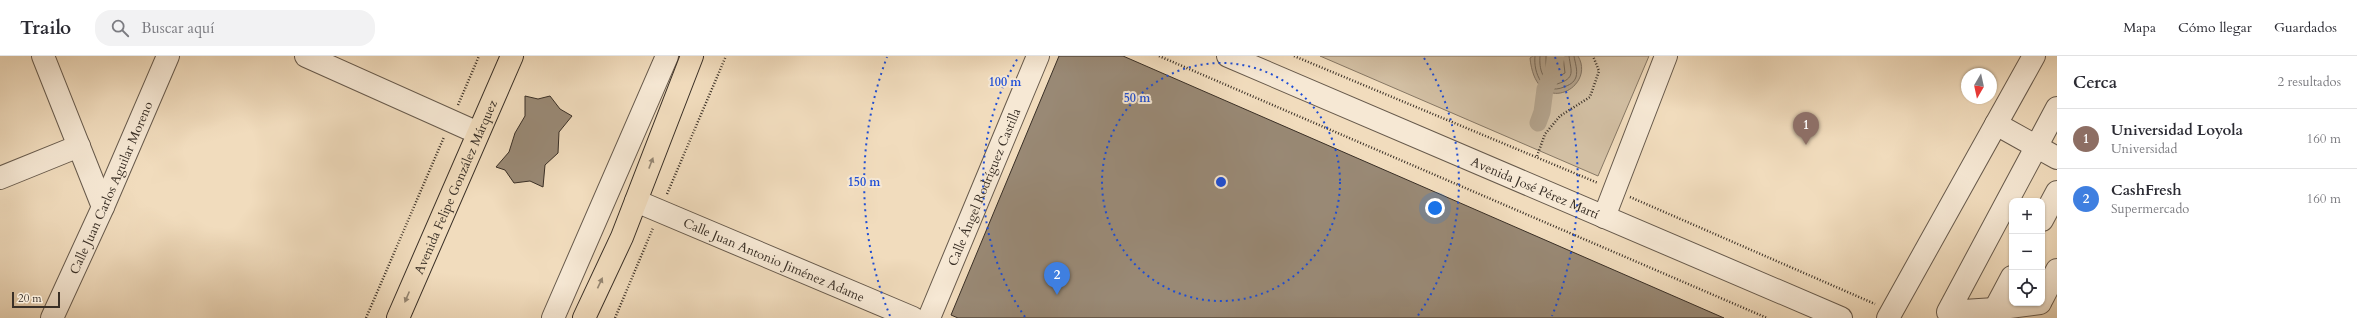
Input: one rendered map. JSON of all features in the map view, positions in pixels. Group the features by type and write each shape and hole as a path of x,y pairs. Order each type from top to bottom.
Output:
{"main road":[{"name":"Avenida Felipe González Márquez","path":"398,318 512,56"},
{"path":"584,318 636,201 692,56"}],"street":[{"path":"43,56 103,207"},
{"name":"Calle Juan Carlos Aguilar Moreno","path":"52,318 103,207 168,56"},
{"path":"306,56 478,132"},
{"path":"553,318 666,56"},
{"name":"Calle Ángel Rodríguez Castilla","path":"928,318 1038,56"},
{"name":"Avenida José Pérez Martí","path":"1228,56 1841,318"},
{"path":"1604,217 1666,56"},
{"path":"1888,318 2034,56"},
{"path":"2018,306 1948,312 2057,108"},
{"path":"1996,124 2057,158"},
{"path":"0,178 79,146"},
{"path":"2045,214 2057,192"},
{"name":"Calle Juan Antonio Jiménez Adame","path":"636,201 913,318"},
{"path":"2045,293 2057,270"},
{"path":"1995,309 2009,283"}],"path":[{"path":"366,318 479,56"},
{"path":"615,318 726,56"},
{"path":"1159,56 1767,318"},
{"path":"1537,156 1546,134 1560,116 1590,97 1599,71 1593,56"}],"shaded area":[{"path":"1320,56 1649,56 1598,176"}],"water":[{"path":"1533,56 1578,56 1582,68 1579,79 1573,87 1563,92 1553,93 1543,88 1535,77 1530,58"}],"building":[{"path":"1059,56 1123,56 1724,318 958,318 951,315"},
{"path":"525,96 538,99 550,96 560,109 572,116 559,132 558,153 545,165 543,187 530,181 514,183 505,170 496,167 509,152 515,133 525,116"}],"waterway":[{"path":"1538,123 1542,112 1545,89 1553,73 1556,56"}],"place":[{"name":"Universidad Loyola","path":"1806,145"},
{"name":"CashFresh","path":"1057,295"}]}
